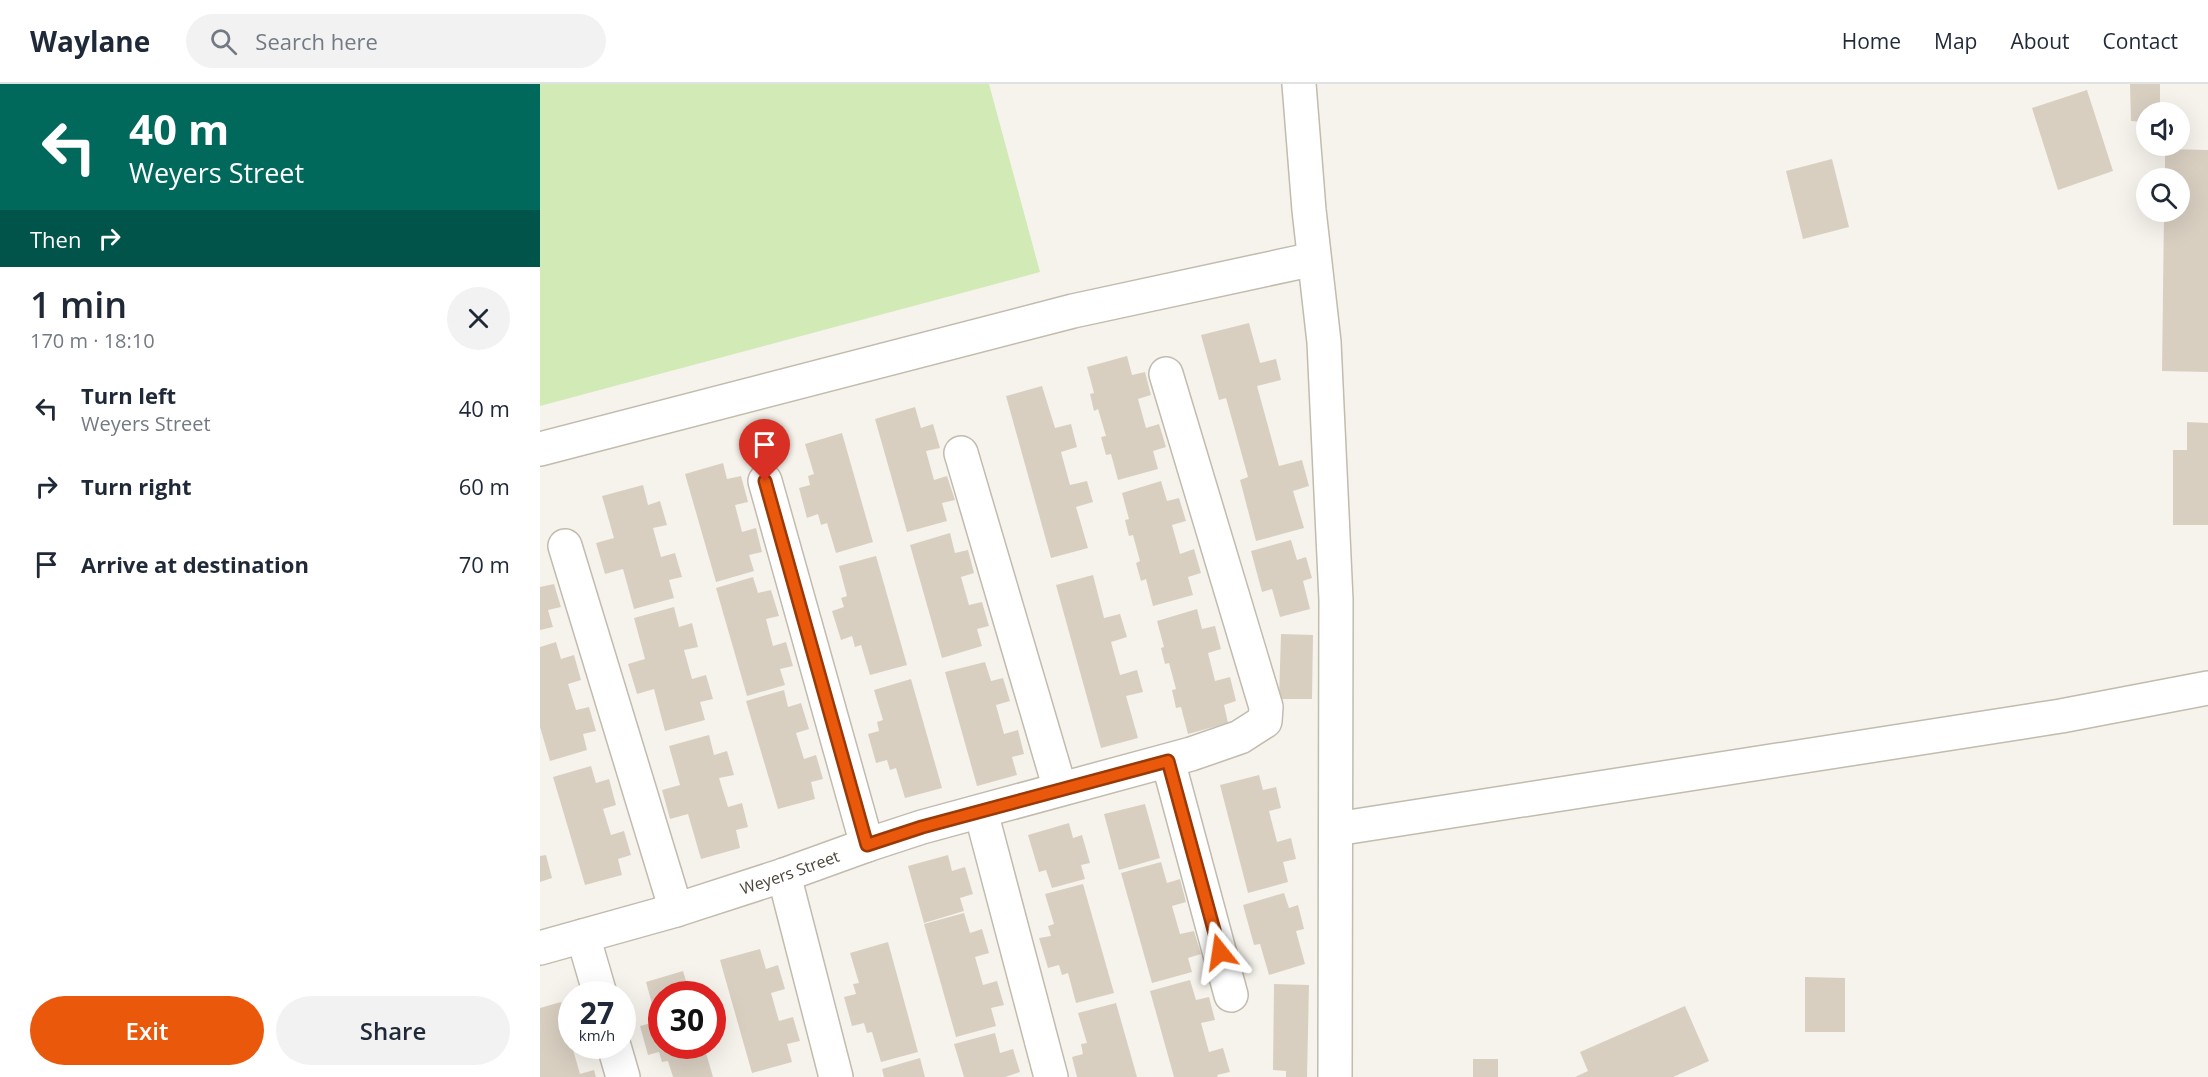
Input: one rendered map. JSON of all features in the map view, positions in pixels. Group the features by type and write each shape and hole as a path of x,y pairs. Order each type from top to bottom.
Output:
{"street":[{"path":"1299,84 1314,259 1324,342 1336,600 1335,1077"},
{"path":"540,449 1073,310 1314,259"},
{"name":"Weyers Street","path":"540,948 676,910 867,845 1060,789 1168,761 1240,737 1265,721 1266,707 1166,374"},
{"path":"961,453 1060,789"},
{"path":"765,481 867,845"},
{"path":"565,546 676,910"},
{"path":"1336,829 2061,716 2208,688"},
{"path":"1168,761 1231,995"},
{"path":"981,812 1051,1077"},
{"path":"784,875 836,1077"},
{"path":"583,936 596,981"},
{"path":"618,1059 623,1077"}],"green space":[{"path":"540,84 989,84 1040,272 540,406"}],"building":[{"path":"2130,84 2160,84 2160,102 2136,102 2136,121 2131,121"},
{"path":"2087,90 2113,171 2058,190 2032,108"},
{"path":"2190,150 2208,150 2208,372 2162,371 2164,222 2190,222 2190,168 2165,168 2165,156 2190,156"},
{"path":"1832,159 1849,227 1803,239 1786,171"},
{"path":"1249,323 1260,363 1276,359 1281,380 1257,386 1279,466 1302,460 1309,486 1293,491 1304,528 1256,541 1240,480 1248,477 1226,398 1219,400 1201,335"},
{"path":"1127,356 1132,375 1145,372 1151,395 1138,399 1146,428 1159,424 1166,447 1153,451 1158,469 1118,480 1111,454 1106,455 1101,437 1106,436 1098,409 1094,411 1090,394 1094,393 1087,367"},
{"path":"1042,386 1055,428 1071,424 1077,447 1061,452 1070,485 1087,481 1093,502 1076,507 1088,548 1051,558 1006,396"},
{"path":"915,407 921,428 933,424 940,448 926,451 934,480 947,476 955,500 942,503 947,521 907,532 875,419"},
{"path":"2187,422 2208,423 2208,525 2173,525 2173,450 2187,450"},
{"path":"842,433 873,542 836,553 827,523 821,525 818,514 807,518 799,488 810,485 808,476 814,474 805,444"},
{"path":"723,463 727,479 741,476 748,502 735,505 742,532 756,528 762,552 749,555 754,571 716,582 685,474"},
{"path":"1161,481 1167,501 1179,498 1186,521 1172,525 1180,554 1194,549 1201,573 1188,577 1193,595 1153,606 1146,579 1141,581 1136,563 1140,561 1133,535 1129,536 1125,520 1129,519 1122,493"},
{"path":"643,485 648,505 660,501 667,525 653,528 661,557 675,553 682,577 669,580 674,598 634,609 623,569 605,574 596,543 614,538 602,496"},
{"path":"950,533 955,553 968,550 974,573 961,577 969,605 982,602 989,626 977,629 982,646 942,658 910,545"},
{"path":"1291,540 1297,560 1306,557 1312,578 1303,581 1310,609 1280,617 1272,589 1262,592 1251,551"},
{"path":"876,556 907,665 870,675 861,645 855,647 852,636 841,640 832,611 844,607 841,598 847,596 839,566"},
{"path":"1093,575 1104,618 1120,614 1127,637 1111,642 1120,675 1137,670 1143,692 1126,696 1138,738 1101,748 1056,585"},
{"path":"753,577 758,593 771,590 779,616 766,619 773,646 786,642 793,666 780,669 785,685 747,696 716,588"},
{"path":"554,584 561,607 548,610 553,627 540,630 540,587"},
{"path":"674,607 679,627 692,623 698,647 684,650 692,679 706,675 713,699 700,702 705,720 665,731 654,689 637,694 628,664 645,659 634,618"},
{"path":"1197,609 1202,629 1215,626 1221,649 1208,653 1215,681 1230,677 1236,701 1224,705 1228,723 1188,734 1181,707 1176,708 1172,690 1176,689 1169,663 1165,664 1161,648 1164,647 1157,621"},
{"path":"1281,634 1313,635 1312,699 1279,699"},
{"path":"556,642 561,659 574,655 581,680 568,684 576,710 589,707 596,731 583,734 587,750 550,761 540,727 540,647"},
{"path":"985,662 991,681 1003,678 1010,701 996,705 1004,734 1018,730 1024,754 1012,757 1017,775 977,786 945,672"},
{"path":"911,679 942,788 905,798 896,768 890,770 887,760 876,763 868,734 879,731 877,722 883,720 874,690"},
{"path":"784,690 788,707 801,703 809,729 796,733 804,759 816,755 823,779 811,782 815,799 778,809 746,701"},
{"path":"709,735 714,755 727,751 734,775 719,778 728,807 742,803 748,827 736,830 740,848 701,859 688,814 670,819 662,790 680,785 669,746"},
{"path":"591,766 596,783 609,779 616,805 603,809 611,835 624,831 631,855 618,859 622,875 585,885 553,777"},
{"path":"1259,775 1263,790 1276,787 1281,808 1269,811 1277,842 1291,838 1296,859 1283,862 1288,882 1248,893 1220,785"},
{"path":"1145,804 1160,858 1119,870 1104,814"},
{"path":"1069,823 1073,838 1082,835 1090,863 1081,865 1085,879 1052,888 1046,870 1039,872 1028,835"},
{"path":"546,855 552,878 540,882 540,856"},
{"path":"948,855 952,871 965,867 973,894 960,898 964,911 924,923 908,866"},
{"path":"1161,862 1167,883 1180,879 1186,902 1172,906 1180,934 1194,931 1201,954 1188,958 1192,972 1152,983 1121,873"},
{"path":"1083,884 1114,993 1076,1003 1068,973 1062,975 1059,965 1048,968 1039,938 1051,936 1048,926 1054,924 1045,894"},
{"path":"1284,893 1289,908 1298,905 1304,929 1296,931 1305,964 1269,975 1260,944 1254,945 1243,905"},
{"path":"964,913 970,933 982,929 989,953 975,957 983,985 997,981 1004,1005 991,1008 996,1026 956,1037 924,924"},
{"path":"888,942 918,1052 881,1062 872,1032 867,1033 864,1023 852,1026 844,997 856,994 853,984 859,983 850,953"},
{"path":"760,949 766,969 778,965 785,989 771,993 779,1021 793,1017 800,1041 787,1044 792,1062 752,1073 720,960"},
{"path":"683,971 686,981 649,981"},
{"path":"1805,977 1845,978 1845,1032 1805,1032"},
{"path":"1190,980 1196,1000 1209,997 1215,1020 1201,1023 1209,1052 1223,1048 1230,1072 1217,1075 1218,1077 1174,1077 1150,991"},
{"path":"1274,984 1309,985 1307,1077 1286,1077 1286,1071 1273,1070"},
{"path":"558,1003 558,1059 576,1059 580,1074 594,1070 596,1077 540,1077 540,1008"},
{"path":"1116,1003 1137,1077 1077,1077 1072,1057 1083,1054 1081,1044 1087,1043 1078,1013"},
{"path":"1685,1006 1709,1061 1673,1077 1575,1077 1588,1071 1580,1052"},
{"path":"648,1024 648,1055 640,1026"},
{"path":"995,1033 1000,1053 1013,1049 1020,1072 1005,1077 964,1077 954,1044"},
{"path":"920,1058 925,1077 884,1077 882,1069"},
{"path":"661,1059 708,1059 713,1077 673,1077 668,1061 662,1062"},
{"path":"1473,1059 1498,1059 1498,1077 1473,1077"}],"route":[{"path":"765,481 867,845 922,827 1168,761 1220,952"}]}
